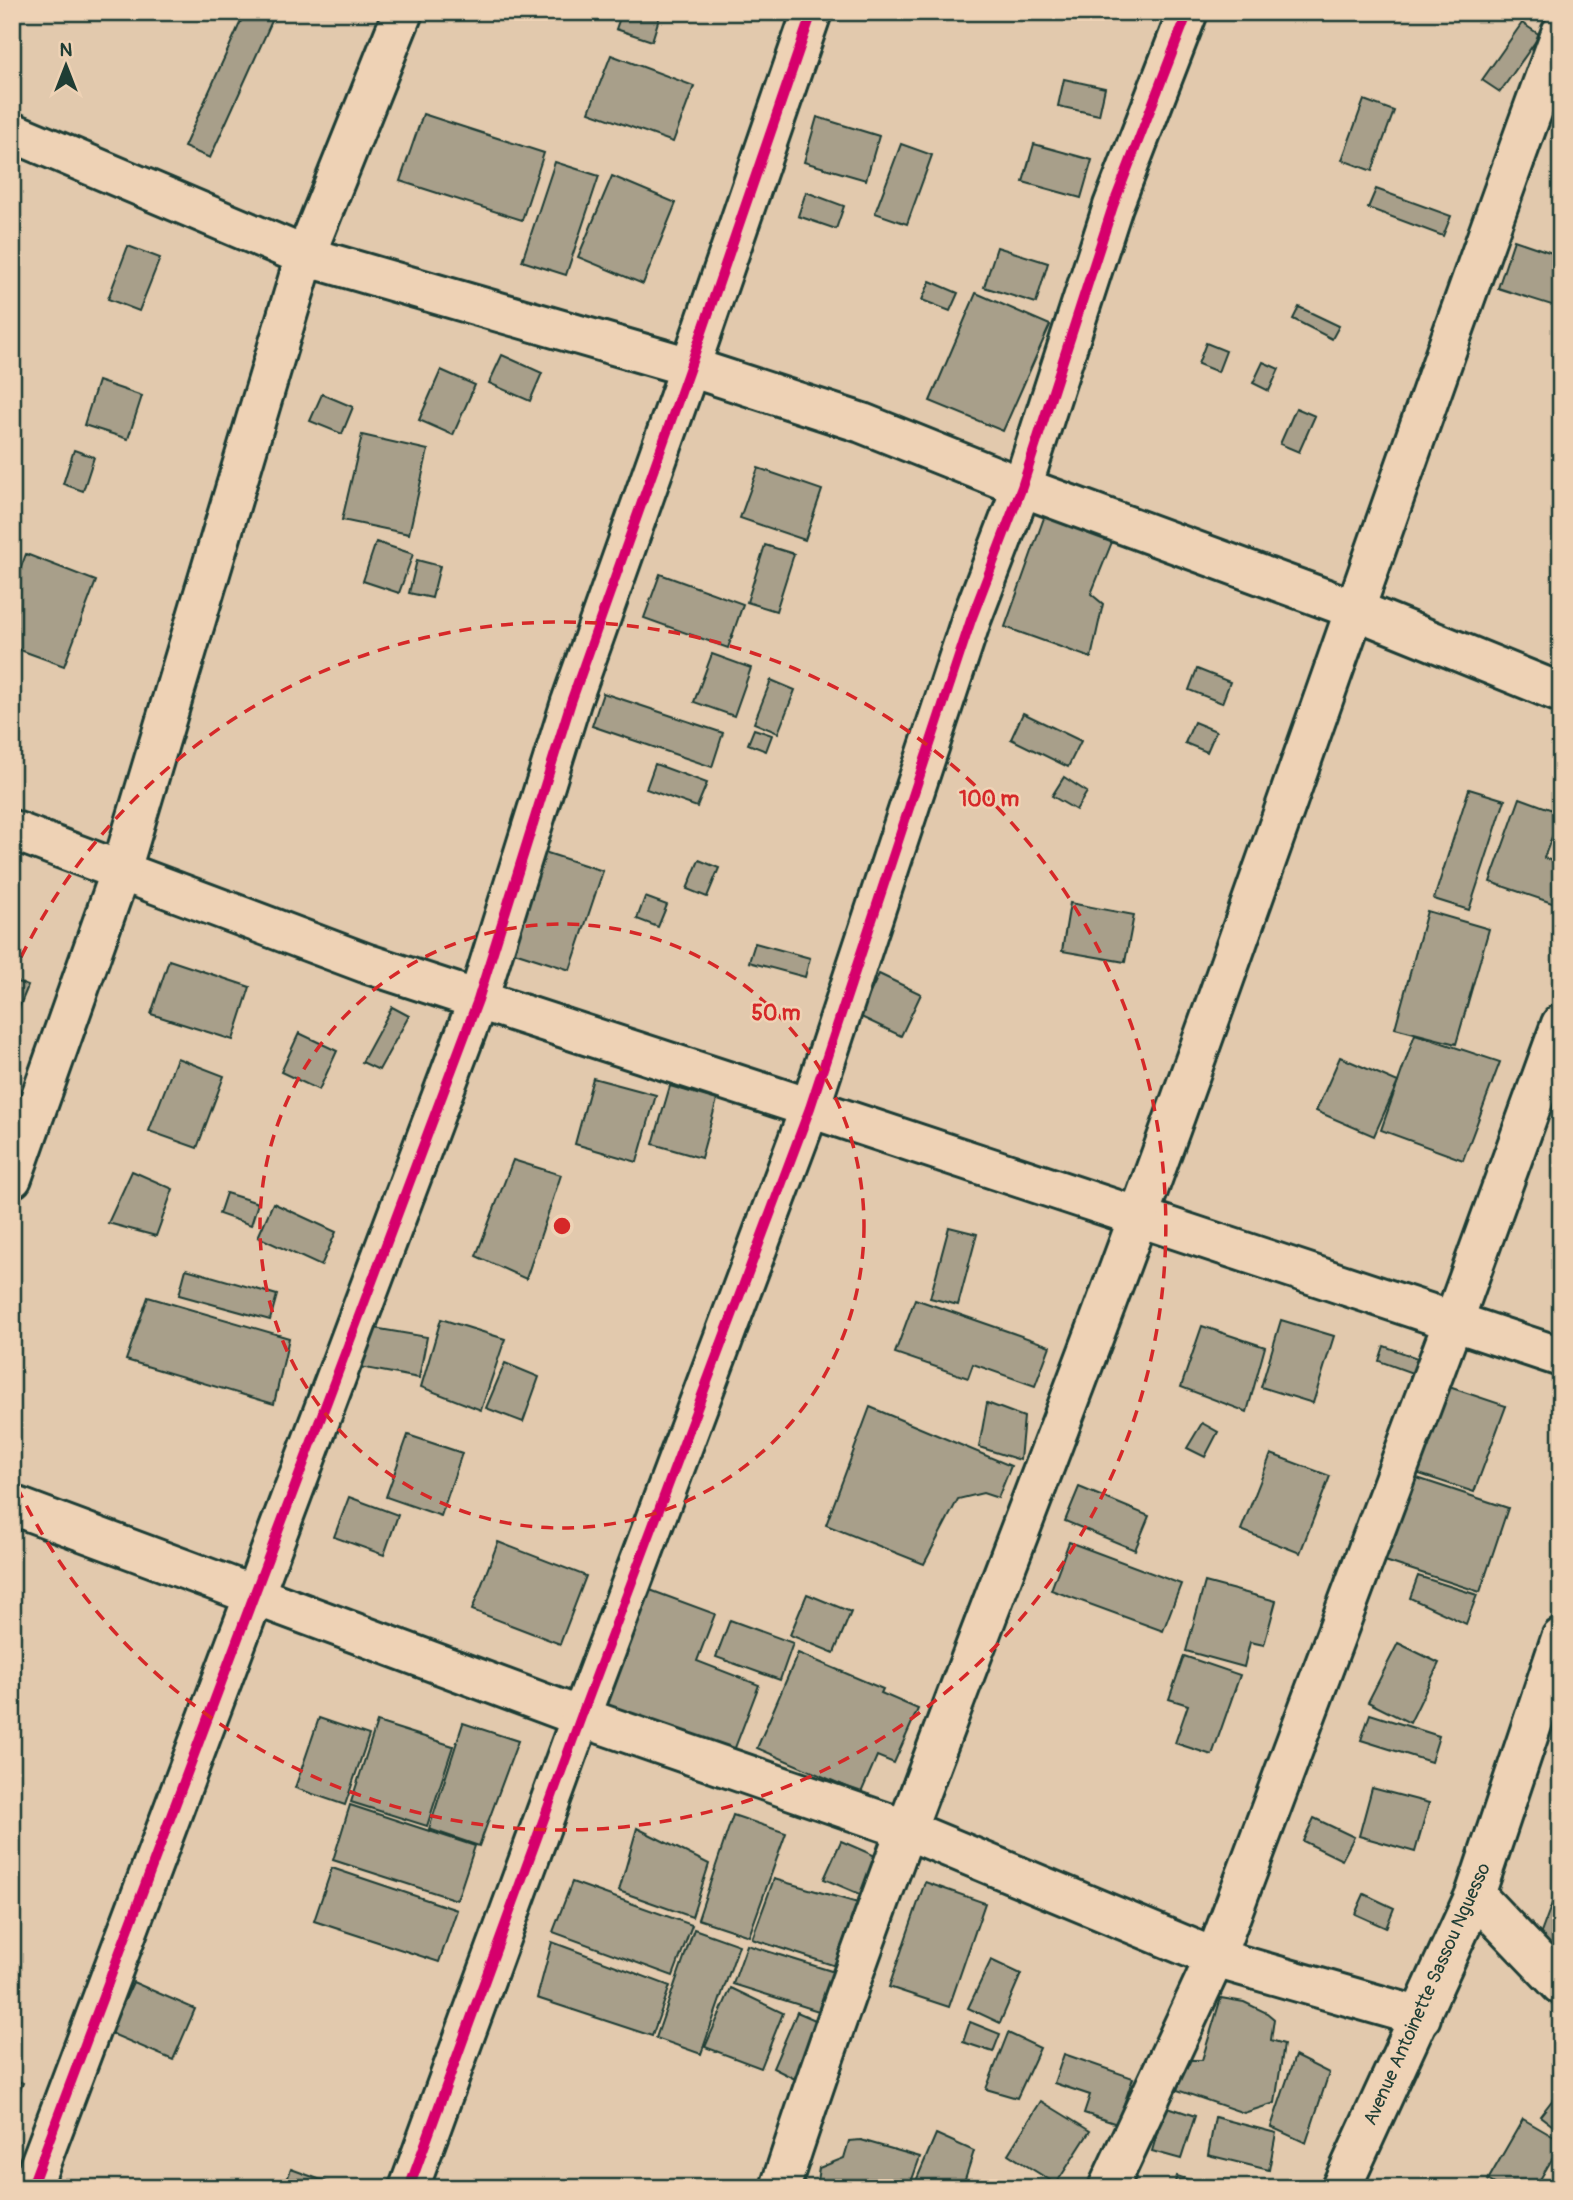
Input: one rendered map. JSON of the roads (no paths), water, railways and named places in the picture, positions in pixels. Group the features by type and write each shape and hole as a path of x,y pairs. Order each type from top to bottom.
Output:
{"street":[{"path":"12,1178 121,870 305,256 404,12"},
{"path":"31,2188 478,1000 570,702 691,367 812,12"},
{"path":"408,2188 581,1717 810,1108 971,620 1022,488 1113,206 1188,12"},
{"path":"780,2188 905,1829 1138,1218 1356,610 1473,272 1561,33"},
{"path":"12,132 305,256 691,367 862,423 1022,488 1356,610 1561,693"},
{"path":"12,830 368,964 1561,1357"},
{"path":"1108,2188 1215,1958 1453,1322 1561,1024"},
{"path":"12,1505 581,1717 905,1829 1215,1958 1421,2017"},
{"name":"Avenue Antoinette Sassou Nguesso","path":"1341,2188 1475,1895 1561,1639"},
{"path":"1475,1895 1561,1985"}]}
